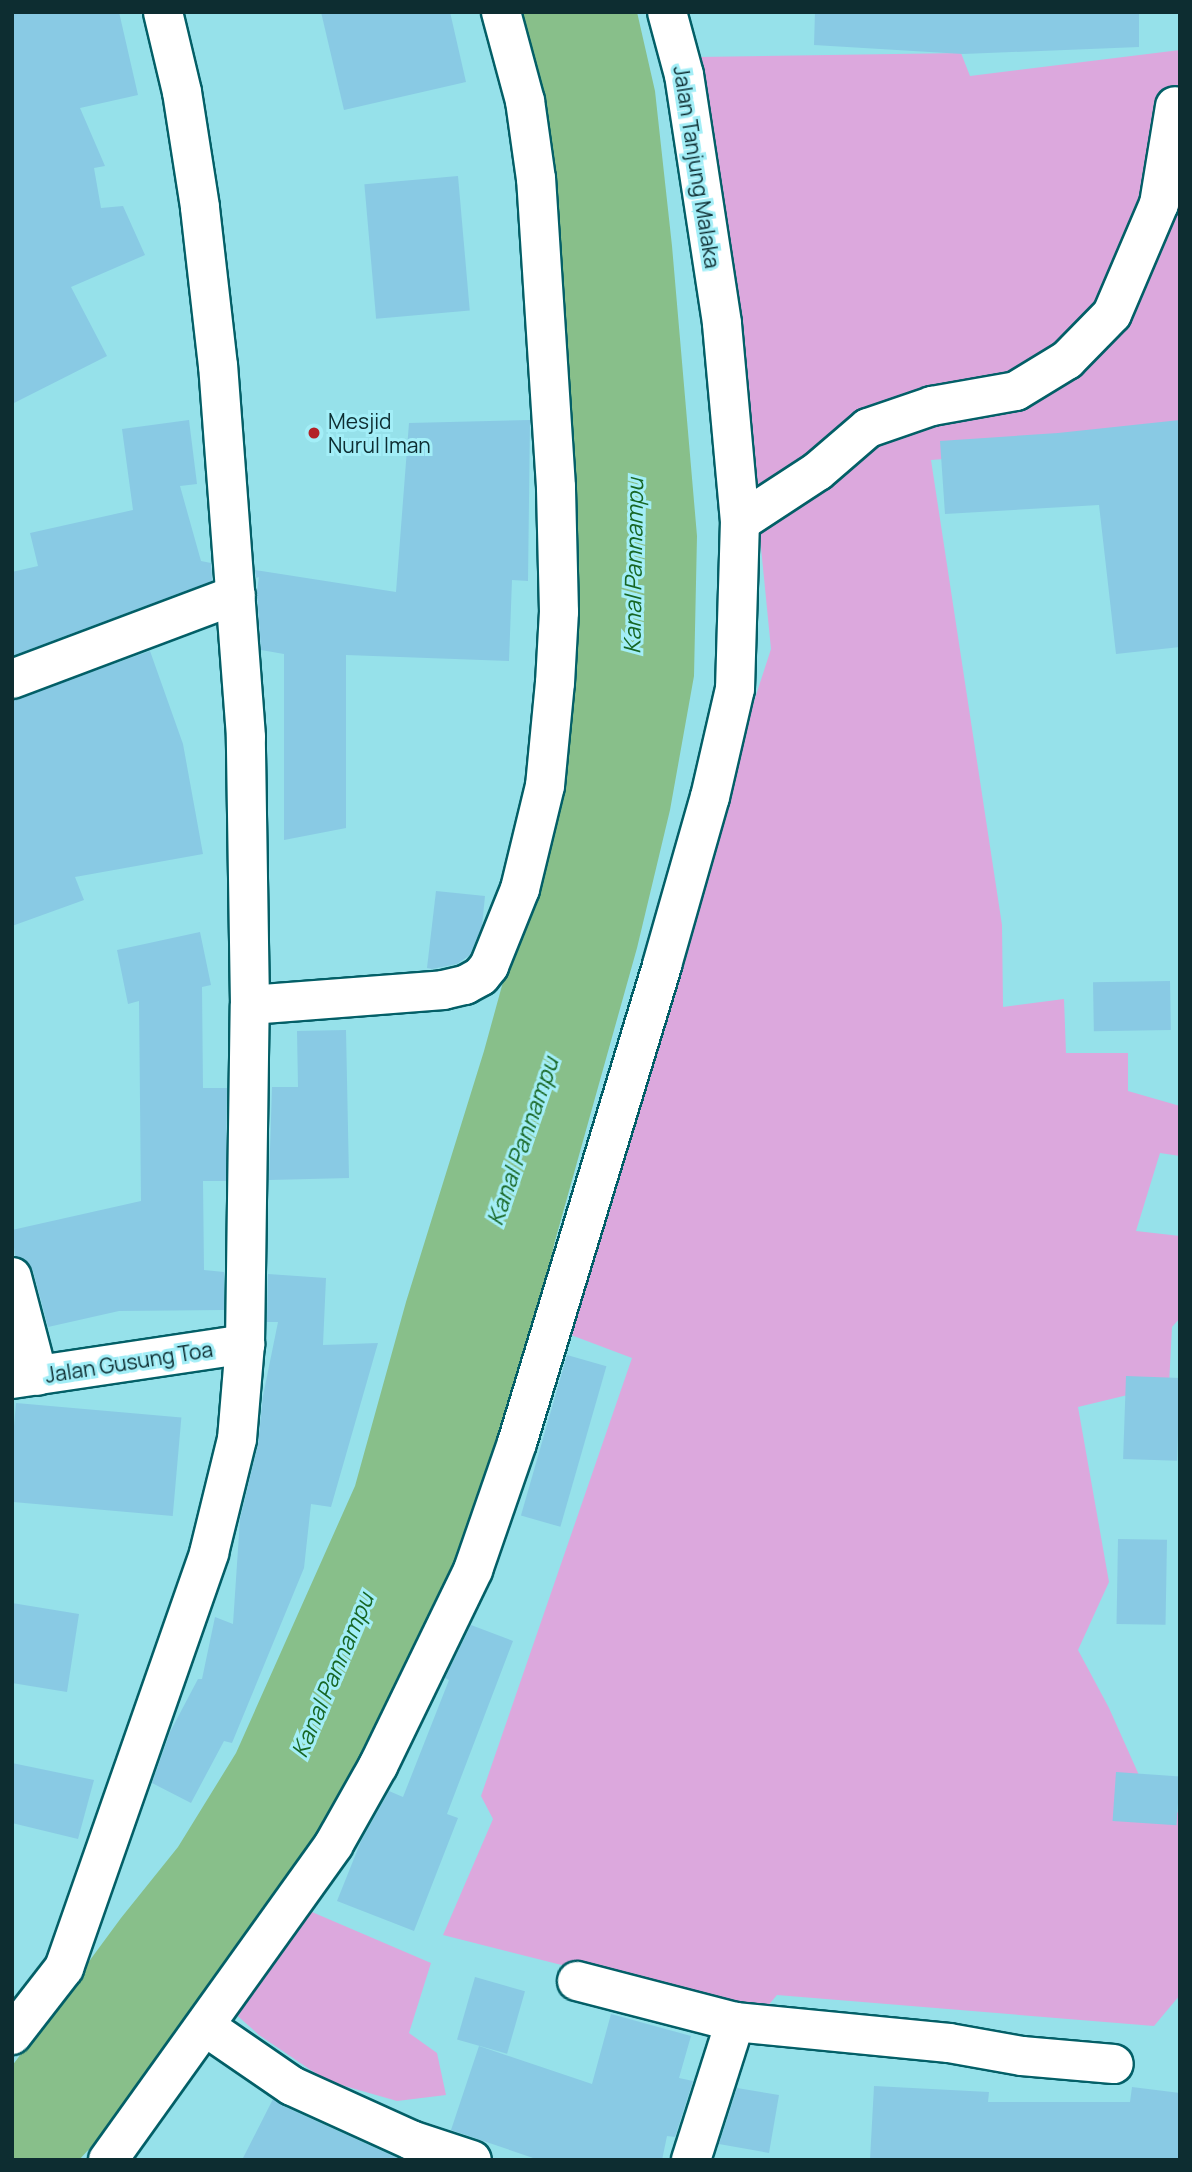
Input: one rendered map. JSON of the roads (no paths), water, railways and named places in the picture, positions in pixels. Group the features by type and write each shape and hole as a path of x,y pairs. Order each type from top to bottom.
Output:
{"street":[{"path":"12,2035 64,1968 209,1553 237,1439 246,1344 250,1005 246,737 218,366 200,207 182,92 163,12"},
{"path":"250,1005 443,990 465,985 481,976 489,966 520,889 545,786 549,748 559,612 557,500 536,179 525,101 501,12"},
{"name":"Jalan Tanjung Malaka","path":"108,2160 206,2027 334,1844 378,1766 473,1570 517,1443 710,797 735,689 740,522 722,323 684,75 667,12"},
{"path":"740,522 818,471 868,428 932,406 1016,391 1067,360 1112,314 1159,204 1175,106"},
{"path":"12,679 236,595"},
{"path":"12,1276 25,1377"},
{"name":"Jalan Gusung Toa","path":"25,1377 246,1344"},
{"path":"577,1981 736,2022 949,2043 1022,2056 1114,2064"},
{"path":"691,2160 736,2022"},
{"path":"206,2027 292,2086 411,2140 472,2160"}],"water":[{"name":"Kanal Pannampu","path":"516,12 637,12 655,91 672,246 697,536 694,676 670,810 637,948 555,1241 525,1370 439,1610 333,1822 134,2100 79,2160 12,2160 12,2066 121,1918 178,1847 236,1753 355,1486 406,1302 484,1051 525,902 558,763"}],"place":[{"name":"Mesjid Nurul Iman","path":"314,433"}]}
